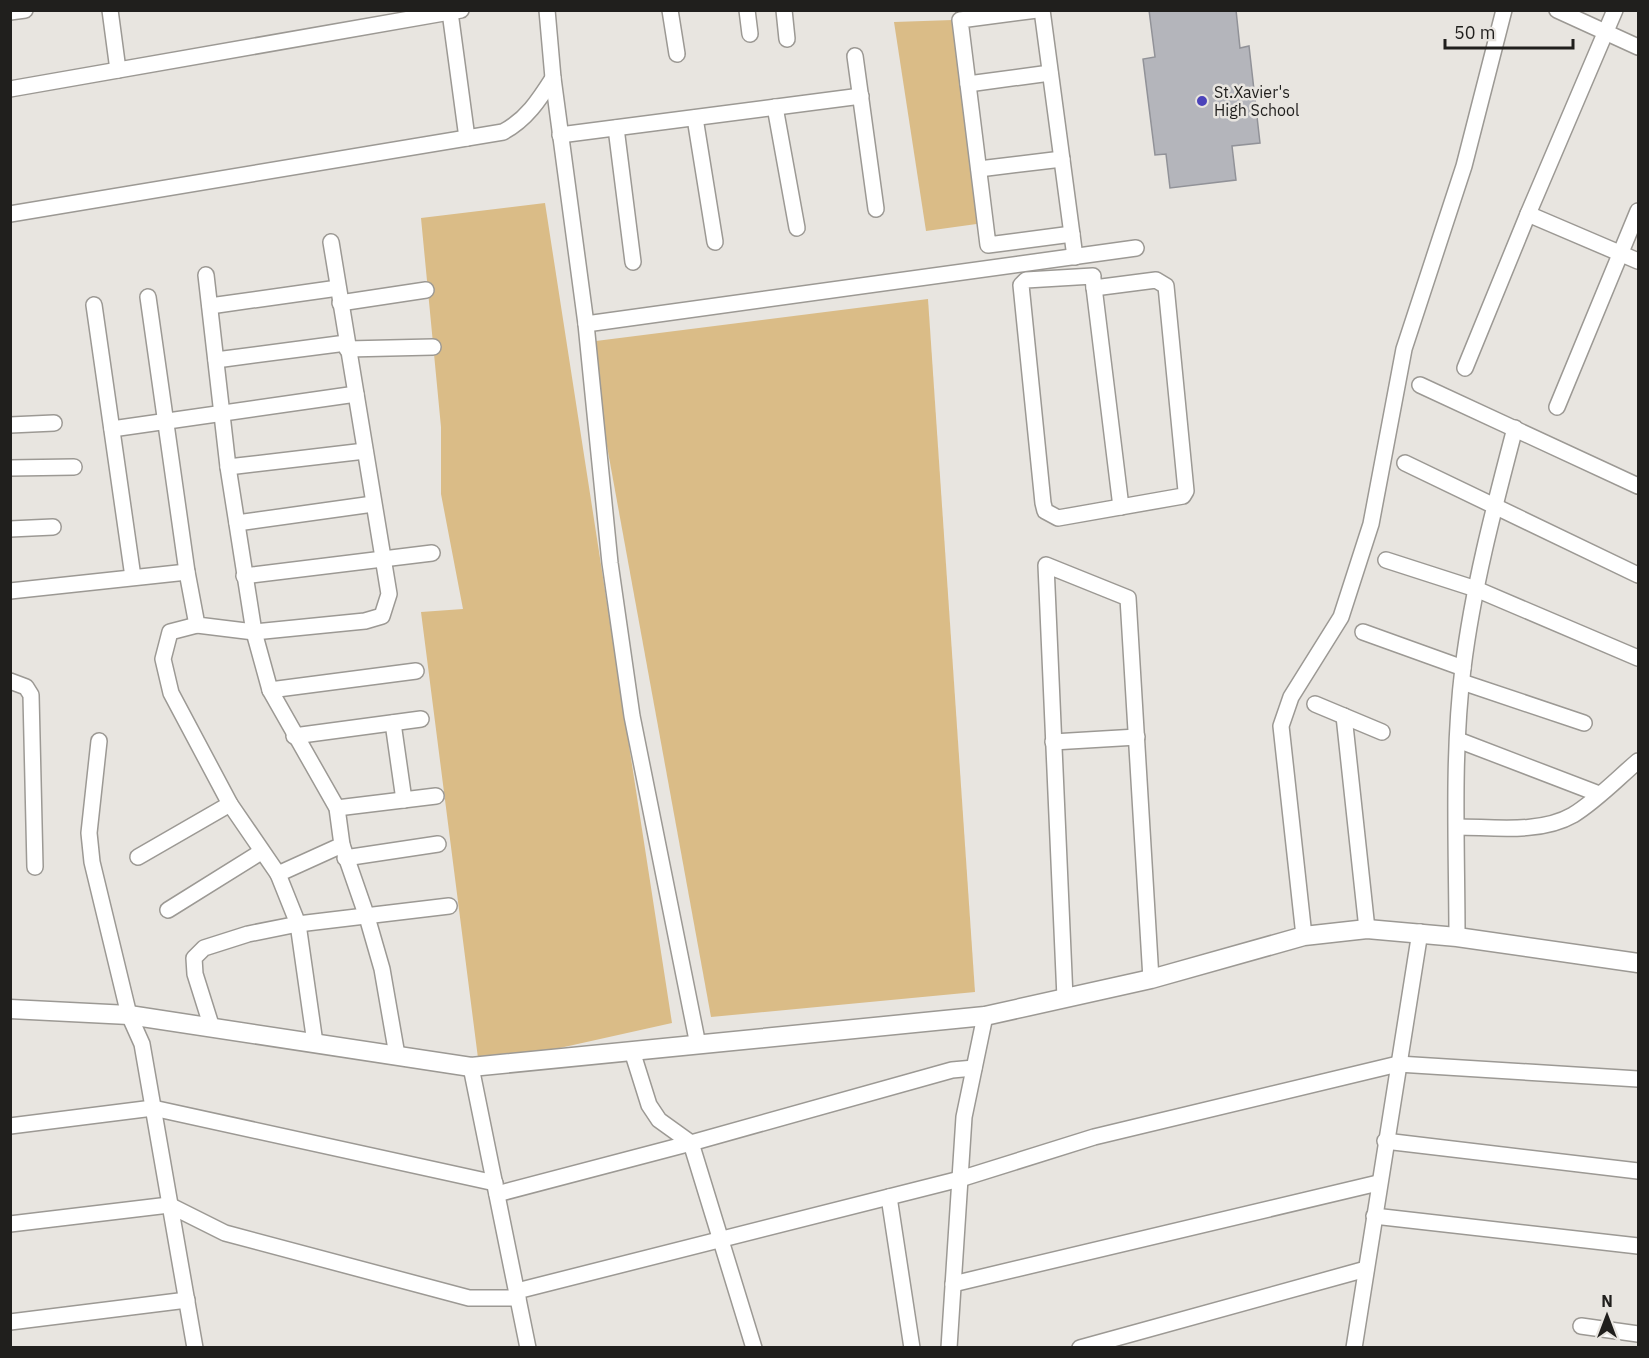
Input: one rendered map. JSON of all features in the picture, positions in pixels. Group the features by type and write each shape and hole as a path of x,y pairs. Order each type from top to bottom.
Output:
{"street":[{"path":"10,12 25,10"},
{"path":"110,10 118,70"},
{"path":"547,10 560,135 586,324 610,563 632,716 698,1044"},
{"path":"670,10 676,54"},
{"path":"747,10 750,34"},
{"path":"784,10 788,39"},
{"path":"1037,10 960,20 988,245 1072,234"},
{"path":"1042,10 1075,257"},
{"path":"1304,936 1281,726 1291,697 1341,617 1371,524 1404,349 1464,166 1504,10"},
{"path":"1557,10 1638,47"},
{"path":"1465,368 1528,214 1616,10"},
{"path":"10,89 456,11 467,138"},
{"path":"855,56 876,208"},
{"path":"968,84 1050,73"},
{"path":"10,214 503,132 514,126 536,105 553,78"},
{"path":"560,135 861,96"},
{"path":"775,107 797,228"},
{"path":"695,118 715,242"},
{"path":"616,128 633,262"},
{"path":"979,170 1062,159"},
{"path":"1557,407 1638,211"},
{"path":"1528,214 1638,261"},
{"path":"315,1043 298,924 278,874 230,804 171,693 164,659 170,632 197,625 254,632 365,621 382,616 389,594 331,242"},
{"path":"586,324 1136,249"},
{"path":"1091,255 1121,507"},
{"path":"206,274 228,467 254,632 270,690 294,736 337,808 343,852 367,917 382,969 397,1055"},
{"path":"1026,280 1093,282 1156,280 1166,286 1186,491 1183,496 1121,507 1058,518 1045,511 1021,285 1026,280"},
{"path":"210,306 338,288"},
{"path":"340,303 426,290"},
{"path":"148,297 187,572 197,625"},
{"path":"94,305 133,578"},
{"path":"216,360 347,346 433,347"},
{"path":"1420,384 1638,486"},
{"path":"112,429 356,394"},
{"path":"10,425 54,423"},
{"path":"1457,937 1458,740 1462,675 1476,589 1515,428"},
{"path":"228,467 365,451"},
{"path":"1405,463 1638,575"},
{"path":"10,468 74,467"},
{"path":"237,522 373,504"},
{"path":"10,529 52,527"},
{"path":"244,576 432,553"},
{"path":"1386,560 1476,589 1638,658"},
{"path":"1065,998 1046,565 1128,598 1151,979"},
{"path":"10,591 187,572"},
{"path":"1363,632 1462,675 1584,723"},
{"path":"270,690 416,671"},
{"path":"10,681 26,687 31,694 35,867"},
{"path":"1315,704 1382,732"},
{"path":"1344,716 1367,929"},
{"path":"294,736 422,719"},
{"path":"393,723 404,800"},
{"path":"1053,742 1137,737"},
{"path":"1458,740 1599,794"},
{"path":"99,741 89,832 92,862 129,1015 142,1044 195,1347"},
{"path":"1457,827 1527,826 1552,822 1573,815 1638,762"},
{"path":"337,808 436,796"},
{"path":"138,857 230,804"},
{"path":"278,874 343,852 438,844"},
{"path":"168,910 261,852"},
{"path":"212,1028 195,974 194,958 204,948 248,934 298,924 449,906"},
{"path":"10,1009 129,1015 471,1067 985,1016 1151,979 1304,936 1367,929 1420,932 1638,963"},
{"path":"1354,1347 1378,1183 1420,932"},
{"path":"949,1347 964,1117 985,1016"},
{"path":"632,1051 649,1105 659,1120 691,1143 754,1347"},
{"path":"10,1224 169,1205 225,1233 469,1298 517,1295 960,1179 1094,1137 1398,1064 1638,1079"},
{"path":"471,1067 528,1347"},
{"path":"10,1126 153,1108 496,1189 691,1143 952,1070 974,1068"},
{"path":"1385,1141 1638,1171"},
{"path":"953,1284 1378,1183"},
{"path":"889,1197 912,1347"},
{"path":"1374,1216 1638,1246"},
{"path":"1080,1347 1366,1269"},
{"path":"10,1322 187,1300"},
{"path":"1581,1326 1638,1334"}],"shaded area":[{"path":"953,20 991,222 926,231 894,22"},
{"path":"545,203 672,1023 479,1066 421,612 463,609 441,494 441,427 421,218"},
{"path":"928,299 975,992 711,1017 588,342"}],"building":[{"name":"St.Xavier's High School","path":"1149,10 1236,10 1240,48 1249,46 1260,143 1232,146 1236,180 1170,188 1166,154 1155,155 1143,59 1155,57"}],"place":[{"name":"St.Xavier's High School","path":"1202,101"}]}
